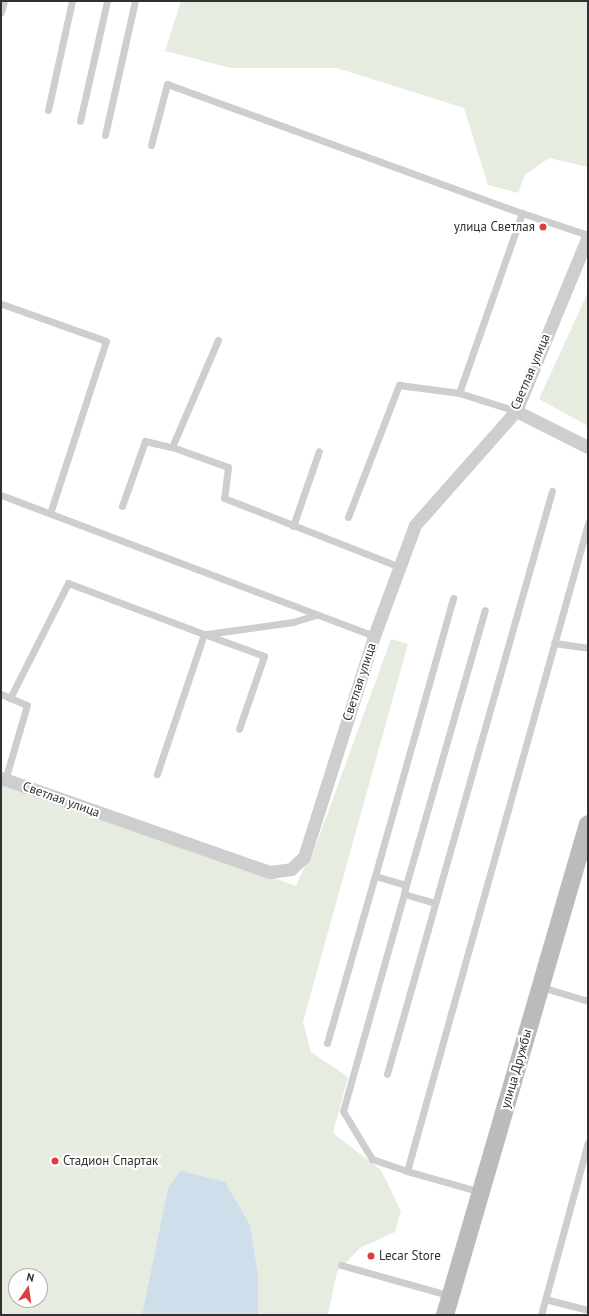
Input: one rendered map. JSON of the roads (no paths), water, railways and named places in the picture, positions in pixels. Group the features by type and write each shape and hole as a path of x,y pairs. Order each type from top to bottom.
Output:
{"street":[{"name":"Светлая улица","path":"3,779 270,872 292,869 304,857 374,636 415,525 516,411 588,236"},
{"path":"516,411 588,447"},
{"name":"улица Дружбы","path":"445,1315 588,824"}],"lane":[{"path":"1,12 4,1"},
{"path":"48,110 72,1"},
{"path":"80,120 107,1"},
{"path":"105,135 135,1"},
{"path":"151,145 167,84 588,236"},
{"path":"459,393 522,213"},
{"path":"2,304 106,341 50,513"},
{"path":"172,447 218,340"},
{"path":"348,517 400,385 459,393 516,411"},
{"path":"122,506 145,441 172,447 228,467 224,498 400,567"},
{"path":"293,526 319,451"},
{"path":"387,1074 552,491"},
{"path":"1,494 374,636"},
{"path":"407,1171 588,523"},
{"path":"10,698 68,583 264,656 239,729"},
{"path":"328,1043 453,598"},
{"path":"481,1192 407,1171 372,1159 343,1111 406,885 486,610"},
{"path":"204,634 293,622 316,614"},
{"path":"157,774 204,634"},
{"path":"554,643 588,648"},
{"path":"1,694 27,705 3,779"},
{"path":"375,876 406,885"},
{"path":"404,894 435,903"},
{"path":"541,987 588,1001"},
{"path":"541,1315 588,1142"},
{"path":"340,1265 451,1296"},
{"path":"545,1299 588,1310"}],"water":[{"path":"180,1171 225,1182 250,1225 258,1276 258,1315 142,1315 168,1189"}],"place":[{"name":"улица Светлая","path":"543,227"},
{"name":"Стадион Спартак","path":"55,1161"},
{"name":"Lecar Store","path":"371,1256"}]}
